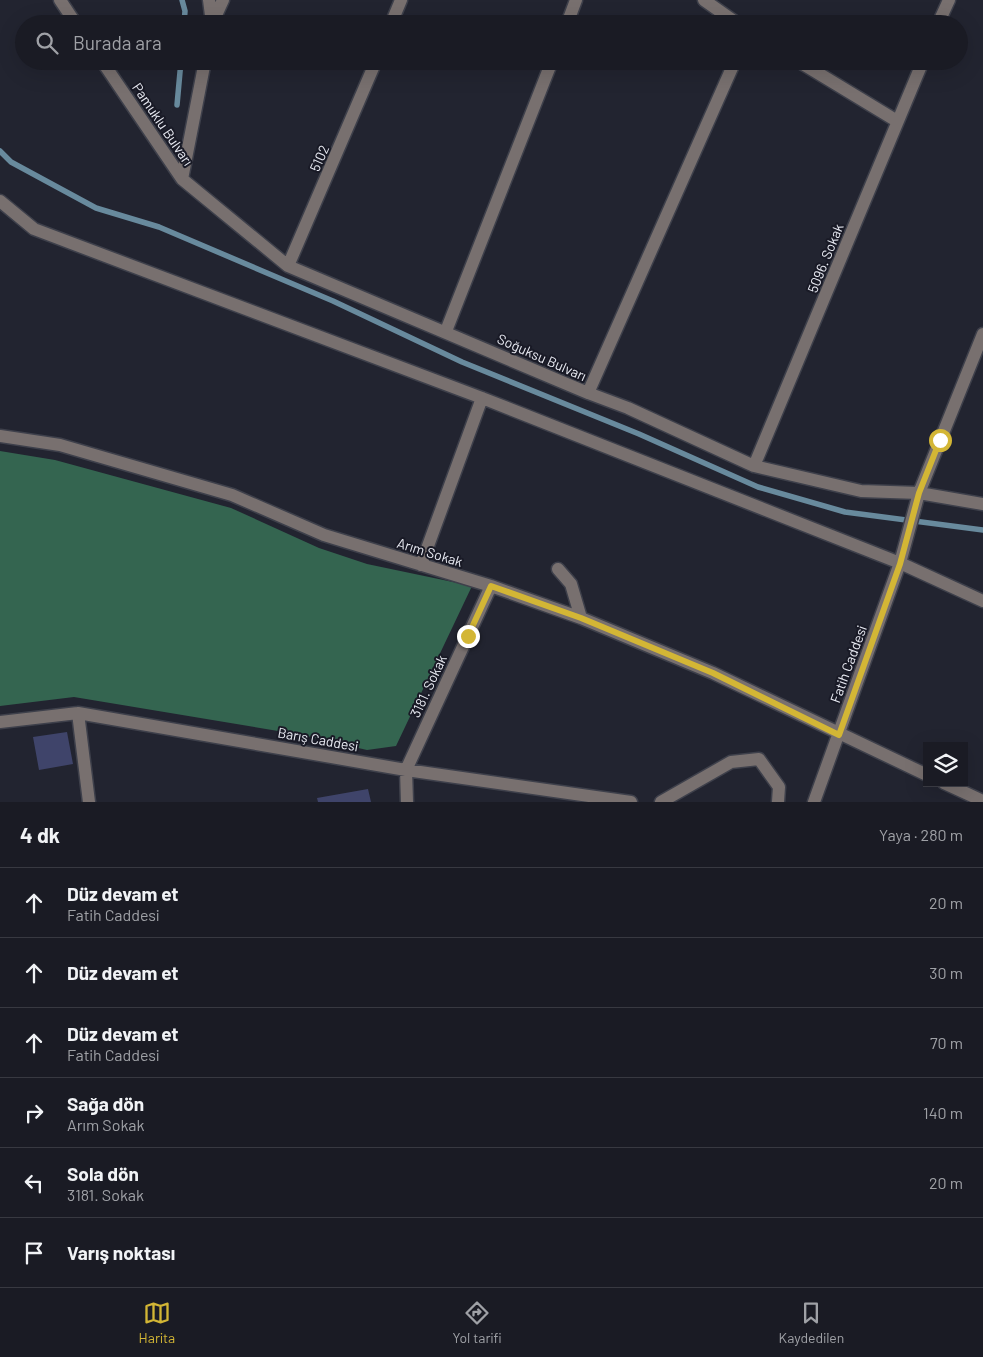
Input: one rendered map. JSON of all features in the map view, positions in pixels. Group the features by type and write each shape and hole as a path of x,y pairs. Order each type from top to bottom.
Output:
{"street":[{"path":"60,0 70,15"},
{"path":"208,0 211,15"},
{"path":"215,15 222,0"},
{"path":"395,15 401,0"},
{"path":"570,15 576,0"},
{"path":"704,0 725,15"},
{"path":"942,15 948,0"},
{"name":"Pamuklu Bulvarı","path":"108,70 182,179"},
{"path":"182,179 203,70"},
{"name":"5102","path":"288,266 372,70"},
{"path":"446,331 548,70"},
{"path":"588,393 730,70"},
{"path":"813,70 897,121"},
{"name":"5096. Sokak","path":"754,466 827,295 918,70"},
{"name":"Soğuksu Bulvarı","path":"182,179 288,266 446,331 588,393 628,408 754,466 860,491 919,493 983,504"},
{"path":"0,201 34,229 482,398 900,564 983,600"},
{"path":"919,493 983,334"},
{"path":"421,565 482,398"},
{"name":"Arım Sokak","path":"0,436 60,445 162,473 232,495 324,536 491,586 581,618 713,673 839,735 923,773"},
{"name":"Fatih Caddesi","path":"814,802 900,564 919,493"},
{"path":"558,569 571,584 581,618"},
{"name":"3181. Sokak","path":"407,802 406,770 491,586"},
{"path":"78,713 90,802"},
{"name":"Barış Caddesi","path":"0,722 78,713 406,770 631,802"},
{"path":"661,802 731,762 760,759 779,787 778,802"},
{"path":"953,787 983,801"}],"green space":[{"path":"0,451 55,460 231,508 319,548 367,564 472,586 396,746 367,750 302,735 74,697 0,706"}],"building":[{"path":"67,732 73,764 39,770 33,737"},
{"path":"368,789 371,802 318,802 317,798"}],"waterway":[{"path":"182,0 185,15"},
{"path":"177,105 180,70"},
{"path":"0,151 11,162 96,208 159,227 333,301 462,362 639,434 758,487 845,512 983,530"}],"route":[{"path":"468,636 491,586 581,618 713,673 839,735 900,564 919,493 940,440"}]}
